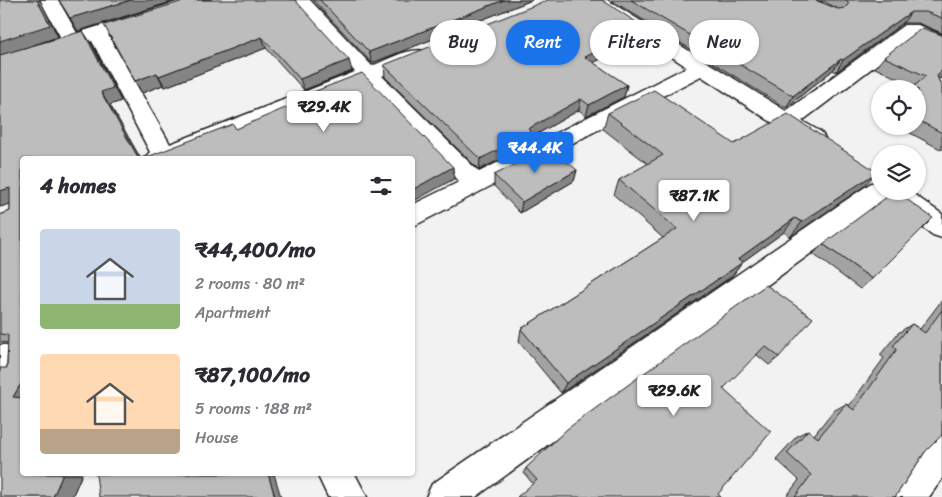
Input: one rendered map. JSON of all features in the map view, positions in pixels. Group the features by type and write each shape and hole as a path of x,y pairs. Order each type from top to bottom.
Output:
{"street":[{"path":"49,0 72,41"},
{"path":"0,63 202,0"},
{"path":"300,0 369,75 475,183"},
{"path":"594,0 703,67 826,147"},
{"path":"787,121 911,29 942,42"},
{"path":"97,33 161,156"},
{"path":"167,156 430,50"},
{"path":"415,215 703,67"},
{"path":"450,496 871,186"},
{"path":"903,200 942,228"},
{"path":"0,360 20,360"},
{"path":"907,497 942,449"},
{"path":"336,476 348,497"}],"building":[{"path":"0,0 37,0 50,25 0,41"},
{"path":"59,0 131,0 70,18"},
{"path":"187,0 295,0 349,60 300,79 262,37 159,76 157,73 135,81 104,25"},
{"path":"320,0 504,0 452,20 430,20 430,29 369,52"},
{"path":"548,0 602,0 633,20 590,20 590,54 585,57 590,60 590,65 597,65 627,85 589,105 581,99 528,129 532,133 480,159 384,65 430,47 430,65 496,65 496,21"},
{"path":"631,0 815,0 838,9 845,8 849,3 846,0 942,0 942,18 926,12 911,12 843,60 841,59 793,96 741,65 759,65 759,20 689,20 689,34 679,28 679,20 665,20"},
{"path":"922,28 942,35 942,70 937,76 940,83 942,83 942,133 926,124 926,80 921,80 926,76 884,57"},
{"path":"83,31 113,88 101,92 137,156 20,156 20,385 13,397 20,398 20,476 62,476 53,497 0,497 0,368 7,368 8,335 0,334 0,215 10,211 10,188 0,191 0,55"},
{"path":"362,73 453,167 415,188 415,156 150,156 233,124 236,129 304,100 302,98"},
{"path":"654,90 734,144 788,114 871,168 871,176 802,222 795,218 738,259 743,262 566,383 521,329 677,229 619,180 663,155 608,113"},
{"path":"550,147 577,170 522,202 494,175"},
{"path":"883,200 908,200 933,218 872,279 823,244"},
{"path":"766,285 813,318 779,357 765,346 723,389 771,432 718,494 721,497 517,497 537,480 526,468 567,429"},
{"path":"942,310 942,435 925,452 895,497 795,497 811,475 787,453 808,430 818,438 846,404 854,410 897,349 893,346 912,324 925,333"},
{"path":"96,476 269,476 275,497 99,497"}]}
